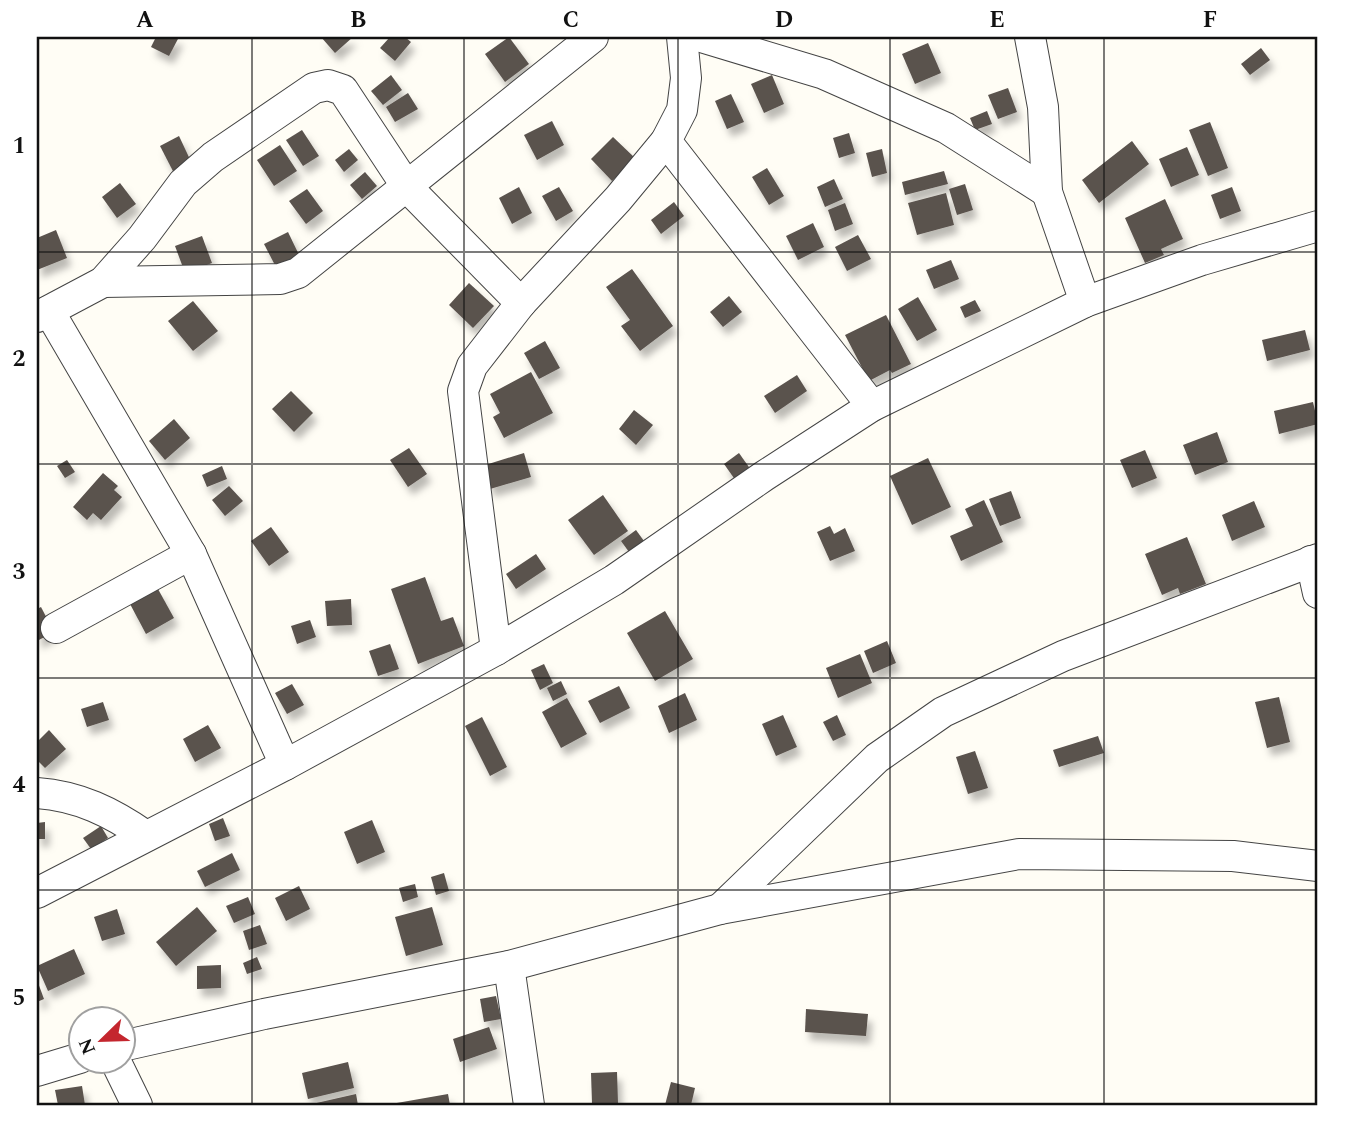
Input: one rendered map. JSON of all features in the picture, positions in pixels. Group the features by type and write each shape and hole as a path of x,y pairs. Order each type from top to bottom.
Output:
{"street":[{"path":"103,282 280,279 298,273 593,37"},
{"path":"496,650 463,391 472,366 521,303 618,199 666,141 682,110 686,78 682,37"},
{"path":"701,37 824,74 946,128 1047,192"},
{"path":"1030,37 1043,107 1047,192 1085,302"},
{"path":"285,765 191,554 43,314 103,282 142,238 183,183 213,157 314,88 328,85 343,90 407,187 521,303"},
{"path":"666,141 872,406"},
{"path":"37,893 285,765 496,650 614,580 764,476 872,406 1085,302 1202,260 1318,226"},
{"path":"56,628 191,554"},
{"path":"720,909 877,758 943,712 1063,656 1314,560 1318,593"},
{"path":"37,793 61,794 112,813 146,836"},
{"path":"136,1043 264,1014 509,966 720,909 1019,854 1233,856 1318,866"},
{"path":"509,966 528,1105"},
{"path":"37,1071 66,1062"},
{"path":"123,1076 137,1105"}],"building":[{"path":"156,37 179,37 169,56 151,47"},
{"path":"321,37 353,37 335,53"},
{"path":"390,37 405,37 411,42 395,61 380,48"},
{"path":"509,37 529,64 505,82 485,54"},
{"path":"928,43 941,73 915,84 902,54"},
{"path":"1261,48 1270,60 1250,75 1241,64"},
{"path":"391,75 402,90 383,105 371,91"},
{"path":"772,75 784,104 764,113 751,84"},
{"path":"1008,88 1017,112 998,119 988,95"},
{"path":"408,93 418,109 395,122 386,107"},
{"path":"731,94 744,122 727,129 715,101"},
{"path":"987,111 992,124 975,130 970,118"},
{"path":"552,121 564,145 537,160 524,135"},
{"path":"1210,122 1228,168 1208,176 1189,130"},
{"path":"302,130 319,156 303,166 286,140"},
{"path":"849,133 855,153 839,158 833,138"},
{"path":"179,136 194,168 176,177 160,146"},
{"path":"613,137 635,158 612,181 591,159"},
{"path":"1132,141 1149,164 1099,203 1082,180"},
{"path":"280,145 297,171 274,186 257,160"},
{"path":"1187,147 1199,175 1171,187 1159,159"},
{"path":"349,149 358,160 344,172 335,160"},
{"path":"882,149 887,173 872,177 866,153"},
{"path":"767,168 784,196 769,205 752,177"},
{"path":"944,171 948,184 905,195 902,182"},
{"path":"365,172 377,186 362,199 350,185"},
{"path":"834,179 843,199 825,207 817,187"},
{"path":"120,183 136,204 117,218 102,197"},
{"path":"965,184 973,210 957,215 949,189"},
{"path":"519,187 532,213 512,224 499,198"},
{"path":"559,187 573,211 556,221 542,196"},
{"path":"1232,187 1241,211 1220,219 1211,195"},
{"path":"307,189 323,211 306,224 289,201"},
{"path":"946,193 954,225 917,235 908,203"},
{"path":"1165,199 1183,239 1161,249 1164,255 1145,263 1125,218"},
{"path":"674,202 684,216 661,234 651,220"},
{"path":"845,203 853,224 835,231 828,210"},
{"path":"813,223 824,247 798,260 786,236"},
{"path":"56,230 67,258 37,270 37,238"},
{"path":"288,232 301,259 278,271 264,244"},
{"path":"858,235 871,259 847,271 835,247"},
{"path":"202,236 212,263 185,273 175,246"},
{"path":"951,260 959,279 934,289 926,270"},
{"path":"632,269 673,326 640,351 621,326 630,320 606,287"},
{"path":"469,283 494,306 473,328 449,305"},
{"path":"729,296 742,312 723,327 710,312"},
{"path":"918,297 937,330 917,341 898,309"},
{"path":"975,300 981,311 965,318 960,307"},
{"path":"193,301 218,331 193,351 168,321"},
{"path":"886,315 911,364 892,373 890,370 869,381 845,335"},
{"path":"1305,330 1310,350 1267,361 1262,340"},
{"path":"545,341 560,368 539,379 524,353"},
{"path":"531,372 553,413 504,438 493,417 500,413 490,394"},
{"path":"797,375 807,391 775,413 764,396"},
{"path":"291,391 313,413 294,432 272,409"},
{"path":"1313,402 1318,424 1279,434 1274,411"},
{"path":"634,410 653,425 636,445 619,429"},
{"path":"174,419 190,438 165,460 149,441"},
{"path":"1217,432 1228,462 1195,475 1183,445"},
{"path":"409,448 427,474 408,487 390,460"},
{"path":"1145,450 1157,478 1132,488 1120,460"},
{"path":"524,453 531,477 490,489 482,466"},
{"path":"739,453 751,470 736,481 724,464"},
{"path":"928,458 951,507 912,525 890,476"},
{"path":"67,460 75,472 65,478 57,466"},
{"path":"222,466 227,479 207,487 202,475"},
{"path":"103,473 118,486 114,490 122,497 101,520 93,513 87,520 73,507"},
{"path":"229,486 243,501 225,516 212,500"},
{"path":"1011,491 1021,518 1000,526 989,499"},
{"path":"603,495 628,531 594,555 568,520"},
{"path":"984,500 1003,542 961,561 950,536 973,526 965,509"},
{"path":"1254,501 1265,527 1232,541 1222,515"},
{"path":"830,526 834,534 845,528 855,551 830,561 817,532"},
{"path":"271,527 289,552 269,566 251,541"},
{"path":"636,530 644,541 629,552 621,541"},
{"path":"1187,537 1206,584 1180,594 1178,588 1162,595 1145,554"},
{"path":"536,554 546,569 516,589 506,574"},
{"path":"425,577 441,621 453,617 464,646 418,664 391,589"},
{"path":"158,589 174,618 146,634 130,604"},
{"path":"351,599 352,625 327,626 325,601"},
{"path":"41,607 54,632 37,641 37,609"},
{"path":"665,611 693,659 655,681 627,633"},
{"path":"310,620 316,637 297,644 291,626"},
{"path":"887,641 896,663 873,673 864,651"},
{"path":"390,644 399,669 378,676 369,651"},
{"path":"860,654 872,683 838,698 826,668"},
{"path":"544,664 553,683 540,690 531,670"},
{"path":"561,681 567,694 553,701 547,688"},
{"path":"292,684 304,705 287,714 275,693"},
{"path":"619,686 630,708 600,723 588,701"},
{"path":"685,693 697,720 669,733 658,706"},
{"path":"1279,697 1290,742 1267,748 1255,702"},
{"path":"567,698 587,734 561,748 542,712"},
{"path":"103,702 109,720 87,727 81,709"},
{"path":"783,715 797,747 776,756 762,724"},
{"path":"837,715 846,735 833,741 823,722"},
{"path":"482,717 507,767 490,776 465,726"},
{"path":"208,725 221,748 195,762 183,739"},
{"path":"49,730 66,749 45,768 37,760 37,742"},
{"path":"1098,736 1104,753 1059,767 1053,750"},
{"path":"975,751 988,788 968,794 956,757"},
{"path":"223,818 230,836 215,841 209,824"},
{"path":"372,820 385,852 357,864 344,832"},
{"path":"45,822 45,839 37,839 37,823"},
{"path":"101,826 108,838 91,849 83,838"},
{"path":"232,853 240,870 205,887 197,871"},
{"path":"444,873 449,891 436,895 431,877"},
{"path":"415,884 418,897 403,902 399,888"},
{"path":"299,886 310,909 286,921 275,898"},
{"path":"248,897 255,914 234,923 226,906"},
{"path":"197,907 217,931 176,966 156,942"},
{"path":"432,907 443,945 406,956 395,917"},
{"path":"117,909 125,934 102,941 94,917"},
{"path":"260,925 267,944 249,950 243,931"},
{"path":"74,949 85,974 48,991 37,966"},
{"path":"257,957 262,969 247,974 243,963"},
{"path":"221,965 221,988 197,989 197,966"},
{"path":"37,980 44,999 37,1002"},
{"path":"496,996 501,1019 484,1022 480,999"},
{"path":"806,1009 868,1014 866,1036 805,1032"},
{"path":"489,1027 497,1049 460,1062 453,1039"},
{"path":"348,1062 354,1088 308,1099 302,1073"},
{"path":"617,1072 618,1103 592,1103 591,1073"},
{"path":"671,1082 695,1088 691,1105 665,1105"},
{"path":"82,1086 85,1105 58,1105 55,1090"},
{"path":"356,1094 358,1105 312,1105 312,1104"},
{"path":"448,1094 450,1105 391,1105 391,1104"}]}
